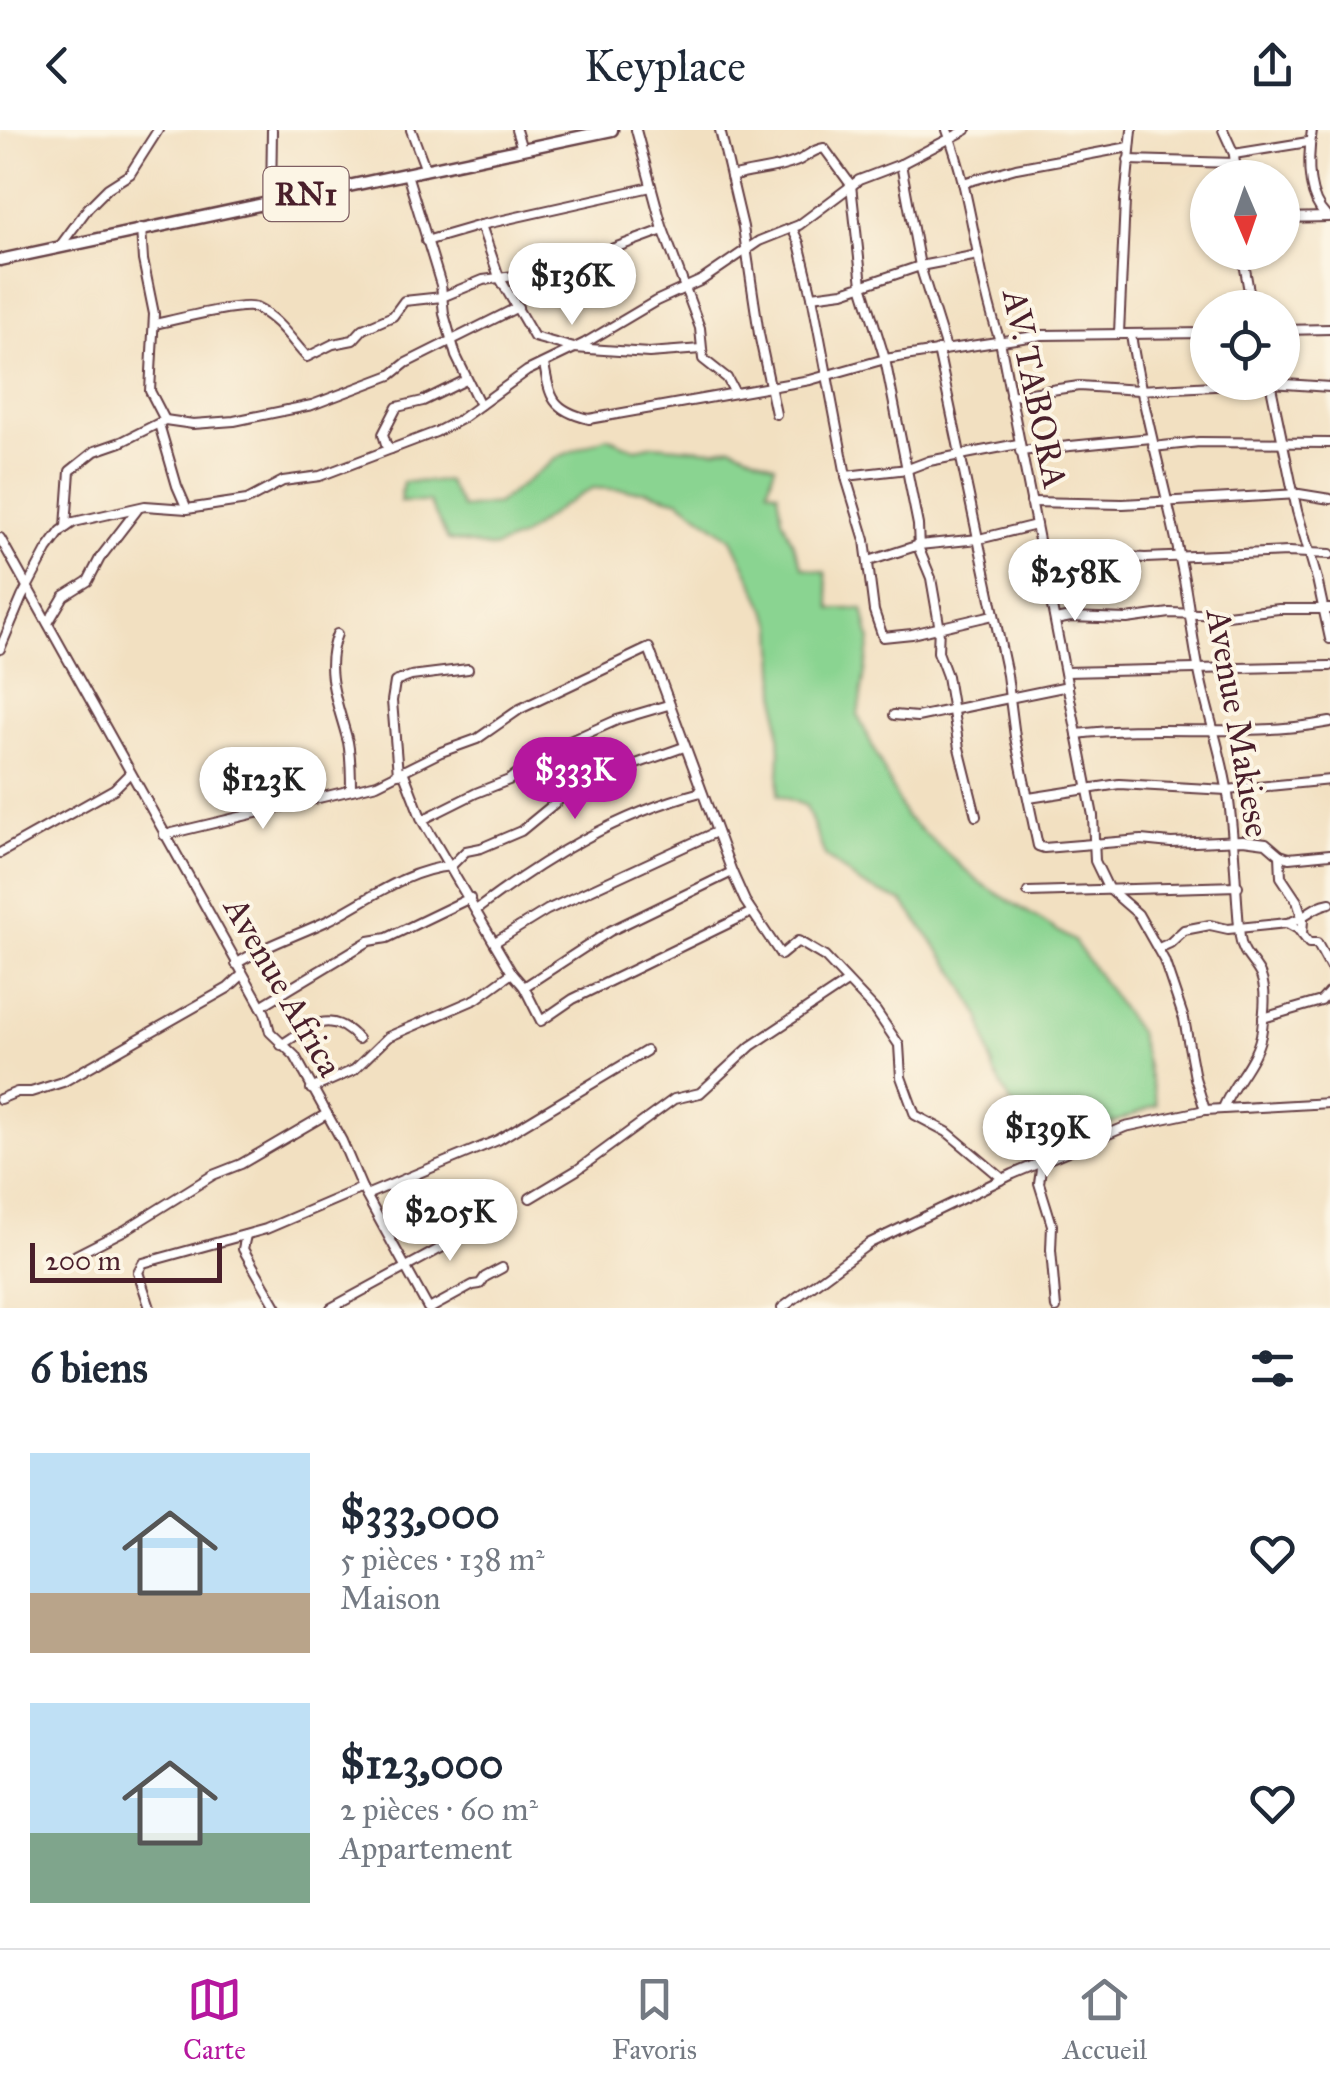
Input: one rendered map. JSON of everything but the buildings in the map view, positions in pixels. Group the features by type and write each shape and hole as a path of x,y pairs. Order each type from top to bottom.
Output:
{"highway":[{"name":"RN1","path":"0,260 612,130"}],"street":[{"path":"60,246 88,208 130,174 158,130"},
{"path":"271,201 272,130"},
{"path":"411,130 426,170"},
{"path":"516,130 522,149"},
{"path":"636,130 663,230 702,337 703,358 727,378 735,393"},
{"path":"720,130 747,249 776,414"},
{"path":"0,648 54,540 76,520 94,520 145,506 187,509 248,500 283,481 311,478 455,423 519,376 720,270 762,239 792,228 867,176 901,164 948,134 966,130"},
{"path":"1119,333 1132,130"},
{"path":"1223,130 1234,158"},
{"path":"1312,130 1308,142 1310,178 1320,210 1328,217"},
{"name":"AV. TABORA","path":"948,134 1000,341 1088,790 1096,861 1108,888 1138,914 1159,948 1184,1020 1194,1078 1205,1110"},
{"path":"1128,160 1234,158 1308,142"},
{"path":"963,183 1016,168 1130,147"},
{"path":"731,177 788,164 824,148 852,185 862,285 885,359 919,544 939,627 938,652 947,676 976,816"},
{"path":"901,164 920,266 942,350 1039,847 1140,840 1234,840 1259,841 1280,856 1330,854"},
{"path":"408,174 452,342 480,405"},
{"path":"426,242 481,225 651,187"},
{"path":"1300,218 1328,217"},
{"path":"481,225 499,276 534,337 574,348 650,353 701,349"},
{"path":"141,228 155,324 150,390 187,509"},
{"path":"792,228 812,296 846,476 883,637 993,615"},
{"path":"155,324 254,307 292,335 307,357 333,344 353,340 363,329 392,316 404,301 442,296 536,268 558,270 663,230"},
{"path":"812,296 843,292 920,266 978,256"},
{"path":"66,527 67,481 72,467 95,450 162,422 234,421 312,405 391,375 406,363 518,307"},
{"path":"1300,330 1330,329"},
{"path":"544,364 556,406 583,418 629,414 828,376 885,359 1000,341 1070,332 1190,333"},
{"name":"Avenue Makiese","path":"1131,335 1139,390 1180,558 1198,669 1228,790 1242,947 1260,974 1264,990 1257,1048 1223,1108"},
{"path":"391,449 383,434 397,406 424,400 466,380"},
{"path":"1300,385 1330,387"},
{"path":"1010,396 1080,386 1139,390 1190,387"},
{"path":"1274,400 1294,495 1327,610 1330,639"},
{"path":"846,476 1019,448 1199,442 1330,443"},
{"path":"1031,502 1123,504 1294,495 1330,498"},
{"path":"48,623 64,596 88,581 133,512 145,506"},
{"path":"868,560 919,544 979,539 1036,525"},
{"name":"Avenue Africa","path":"0,538 260,1006 270,1032 295,1056 429,1308"},
{"path":"1044,568 1110,556 1330,554"},
{"path":"1055,620 1070,616 1127,618 1189,612 1204,616 1279,609 1327,610"},
{"path":"337,634 330,672 350,755 351,790"},
{"path":"164,836 377,784 477,739 520,709 649,648 732,872 780,955 798,941 825,957 876,1011 899,1046 901,1077 915,1115 947,1132 1002,1179"},
{"path":"1065,672 1330,666"},
{"path":"468,670 411,676 395,682 392,701 400,772 422,820 541,1020 573,999 752,912"},
{"path":"894,715 917,717 1068,686"},
{"path":"422,820 476,792 510,780 533,761 570,740 617,720 668,705"},
{"path":"1077,734 1166,728 1305,727 1330,722"},
{"path":"441,850 481,848 521,830 578,785 684,747"},
{"path":"0,853 114,789 129,774"},
{"path":"1029,798 1118,784 1228,790 1330,780"},
{"path":"476,910 610,824 701,792"},
{"path":"495,942 547,910 716,832"},
{"path":"236,964 257,950 329,920 381,890 451,866 466,850"},
{"path":"1280,856 1281,878 1297,901 1303,920 1302,934"},
{"path":"524,987 610,931 732,872"},
{"path":"1028,892 1237,886"},
{"path":"260,1006 369,941 388,938 470,898"},
{"path":"1303,920 1307,912 1330,904"},
{"path":"1159,948 1189,928 1303,920"},
{"path":"1287,923 1309,943 1317,943 1330,967"},
{"path":"311,1089 354,1070 398,1032 476,998 512,973"},
{"path":"0,1099 63,1082 228,988 242,975"},
{"path":"530,1198 577,1170 674,1099 700,1093 751,1046 847,982"},
{"path":"1263,1018 1321,1001 1330,991"},
{"path":"281,1045 316,1024 331,1020 345,1024 358,1039"},
{"path":"150,1308 138,1272 140,1265 289,1220 498,1140 646,1051"},
{"path":"782,1308 870,1244 1002,1179 1124,1127 1205,1110 1330,1103"},
{"path":"76,1255 325,1114"},
{"path":"1042,1162 1040,1183 1052,1225 1050,1250 1056,1308"},
{"path":"331,1308 476,1229"},
{"path":"246,1235 243,1248 276,1308"},
{"path":"429,1308 480,1284 502,1268"}],"green space":[{"path":"607,437 636,449 654,445 714,450 732,446 775,465 768,489 778,492 782,518 803,567 825,572 831,609 863,609 870,640 858,715 905,816 979,882 1074,941 1138,1032 1157,1105 1039,1153 994,1072 981,1019 957,974 903,902 862,885 825,856 806,806 778,795 774,626 732,539 679,500 645,491 593,488 520,538 493,548 448,540 429,502 400,502 403,482 447,481 462,508 497,504 558,457"}]}
